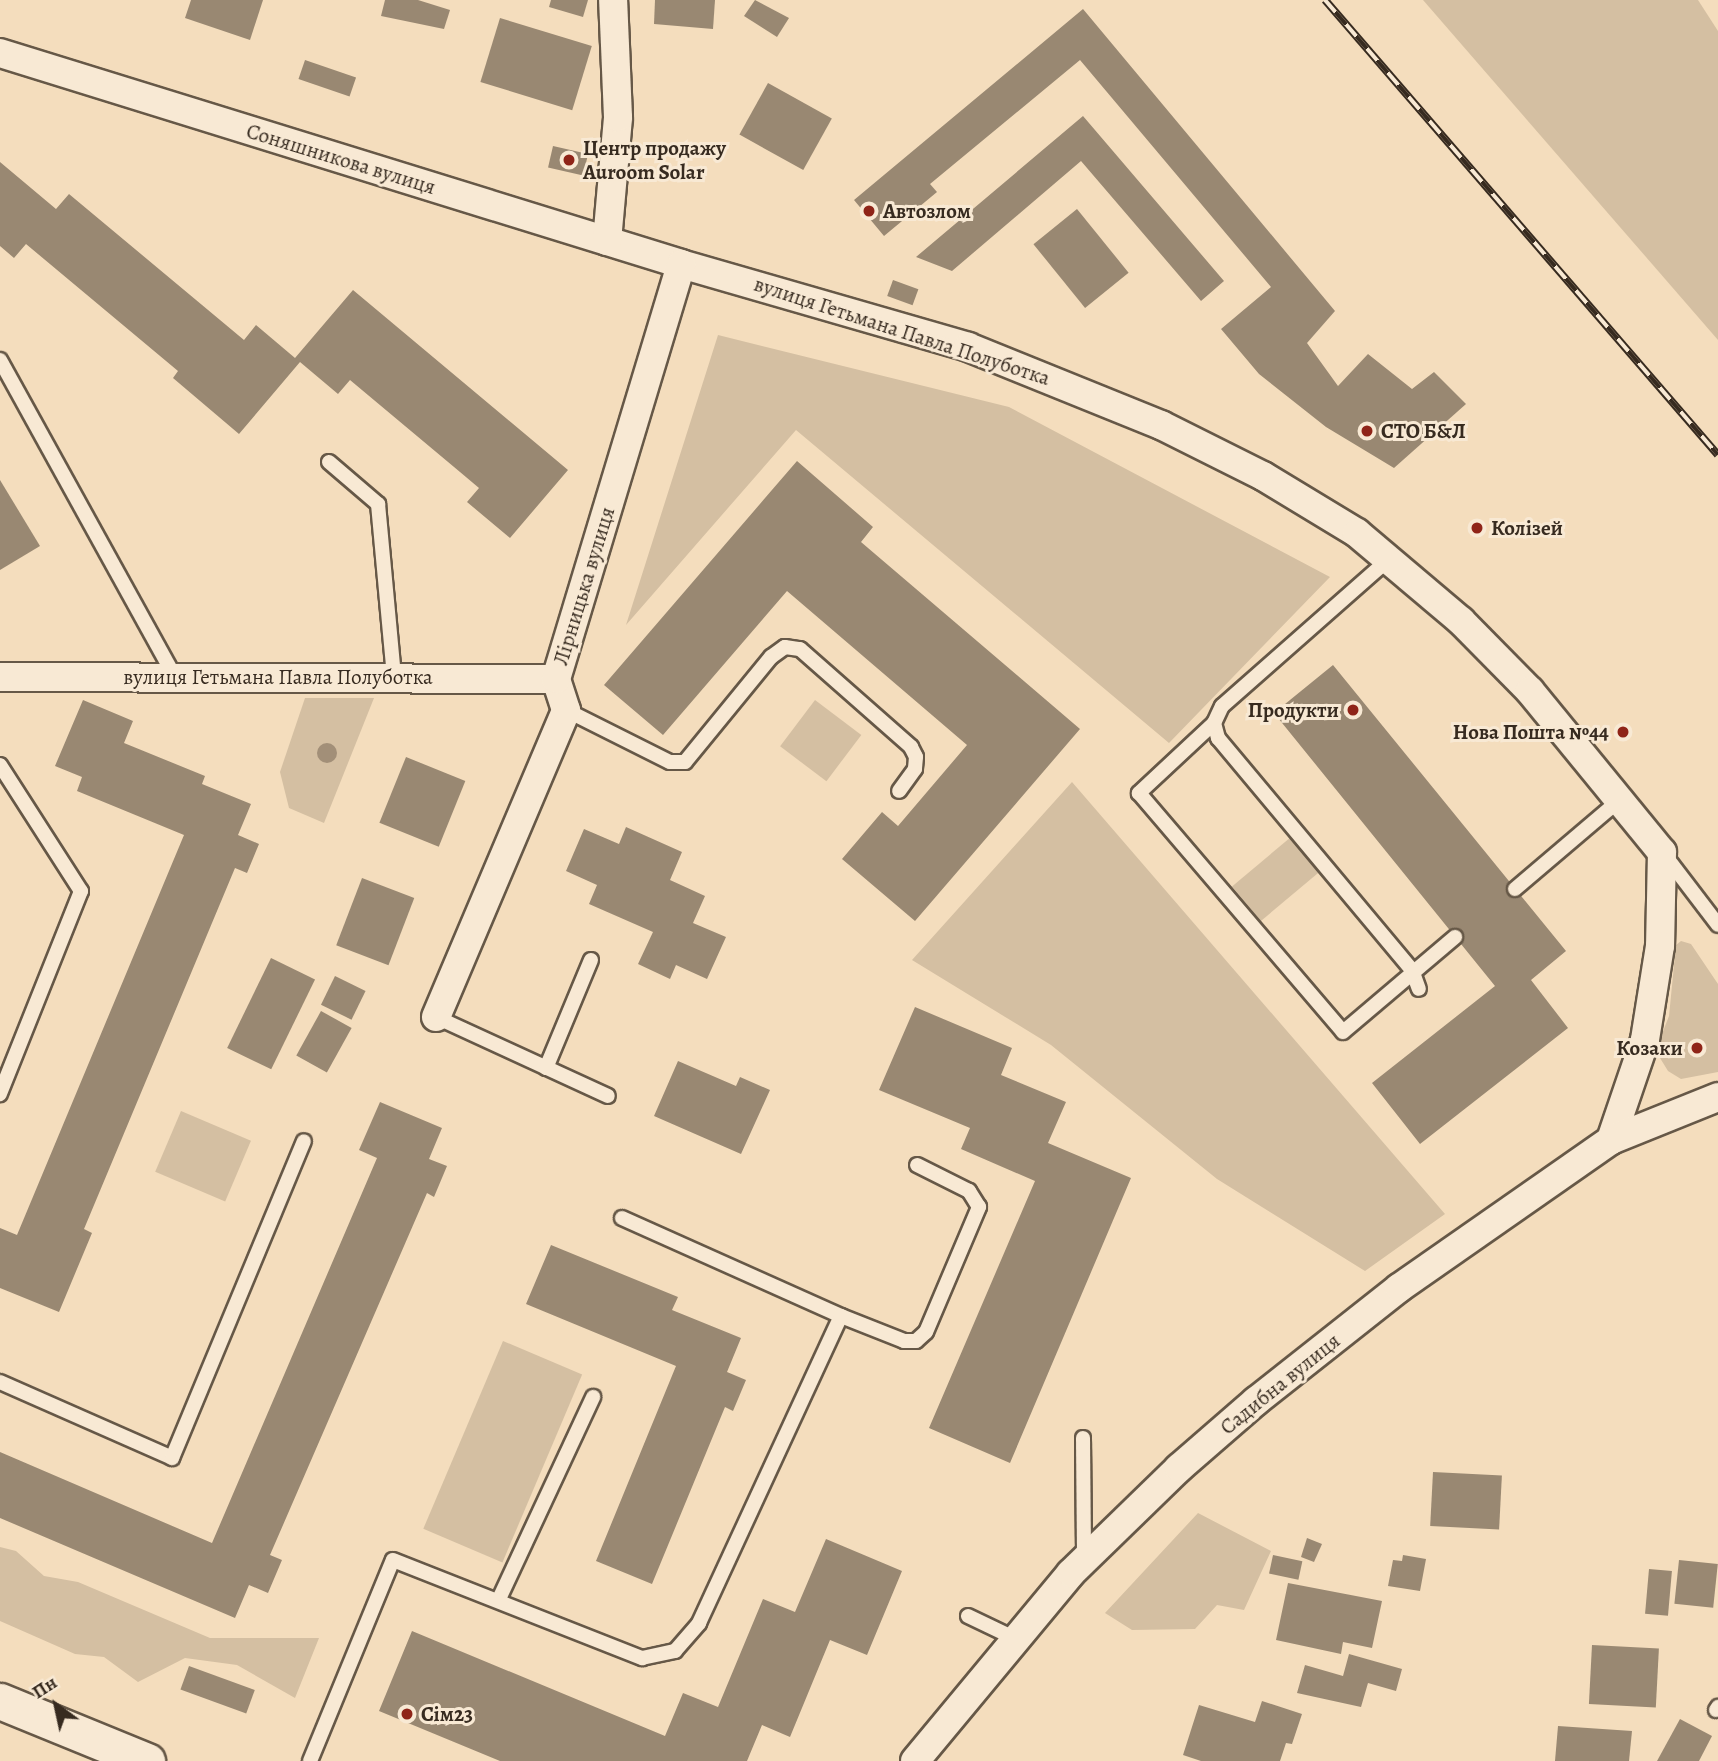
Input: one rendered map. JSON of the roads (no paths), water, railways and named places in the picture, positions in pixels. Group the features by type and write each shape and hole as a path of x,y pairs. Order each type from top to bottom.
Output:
{"street":[{"path":"607,241 618,117 612,0"},
{"name":"Соняшникова вулиця","path":"0,53 681,264"},
{"name":"вулиця Гетьмана Павла Полуботка","path":"681,264 842,308 1057,380 1262,476 1357,533 1461,621 1530,691 1622,798 1662,852"},
{"name":"Лірницька вулиця","path":"566,710 556,679 681,264"},
{"name":"вулиця Гетьмана Павла Полуботка","path":"0,677 174,675 556,679"},
{"path":"436,1017 566,710"},
{"path":"1611,1140 1645,1040 1660,946 1662,852"},
{"name":"Садибна вулиця","path":"915,1761 1014,1638 1084,1559 1179,1468 1326,1345 1409,1281 1611,1140 1718,1097"},
{"path":"0,1701 147,1761"}],"lane":[{"path":"0,360 174,675"},
{"path":"329,462 379,504 394,677"},
{"path":"1389,558 1222,706 1214,723 1139,793 1343,1032 1412,970 1455,937"},
{"path":"566,710 670,762 685,762 771,657 785,647 800,649 911,747 916,757 915,769 899,791"},
{"path":"1214,723 1218,738 1412,970 1419,989"},
{"path":"0,765 81,891 0,1094"},
{"path":"1515,889 1622,798"},
{"path":"1662,852 1718,925"},
{"path":"546,1068 591,960"},
{"path":"436,1017 608,1096"},
{"path":"0,1382 173,1458 304,1141"},
{"path":"622,1218 841,1316 904,1342 916,1341 926,1332 979,1207 969,1191 917,1165"},
{"path":"310,1761 393,1560 499,1599 642,1658 675,1651 699,1623 841,1316"},
{"path":"499,1599 593,1397"},
{"path":"1083,1438 1084,1559"},
{"path":"968,1616 1014,1638"}],"railway":[{"path":"1325,0 1718,455"}],"place":[{"name":"Центр продажу Auroom Solar","path":"569,160"},
{"name":"Автозлом","path":"869,211"},
{"name":"СТО Б&Л","path":"1367,431"},
{"name":"Колізей","path":"1477,528"},
{"name":"Продукти","path":"1353,710"},
{"name":"Нова Пошта №44","path":"1623,732"},
{"name":"Козаки","path":"1697,1048"},
{"name":"Сім23","path":"407,1714"}]}
